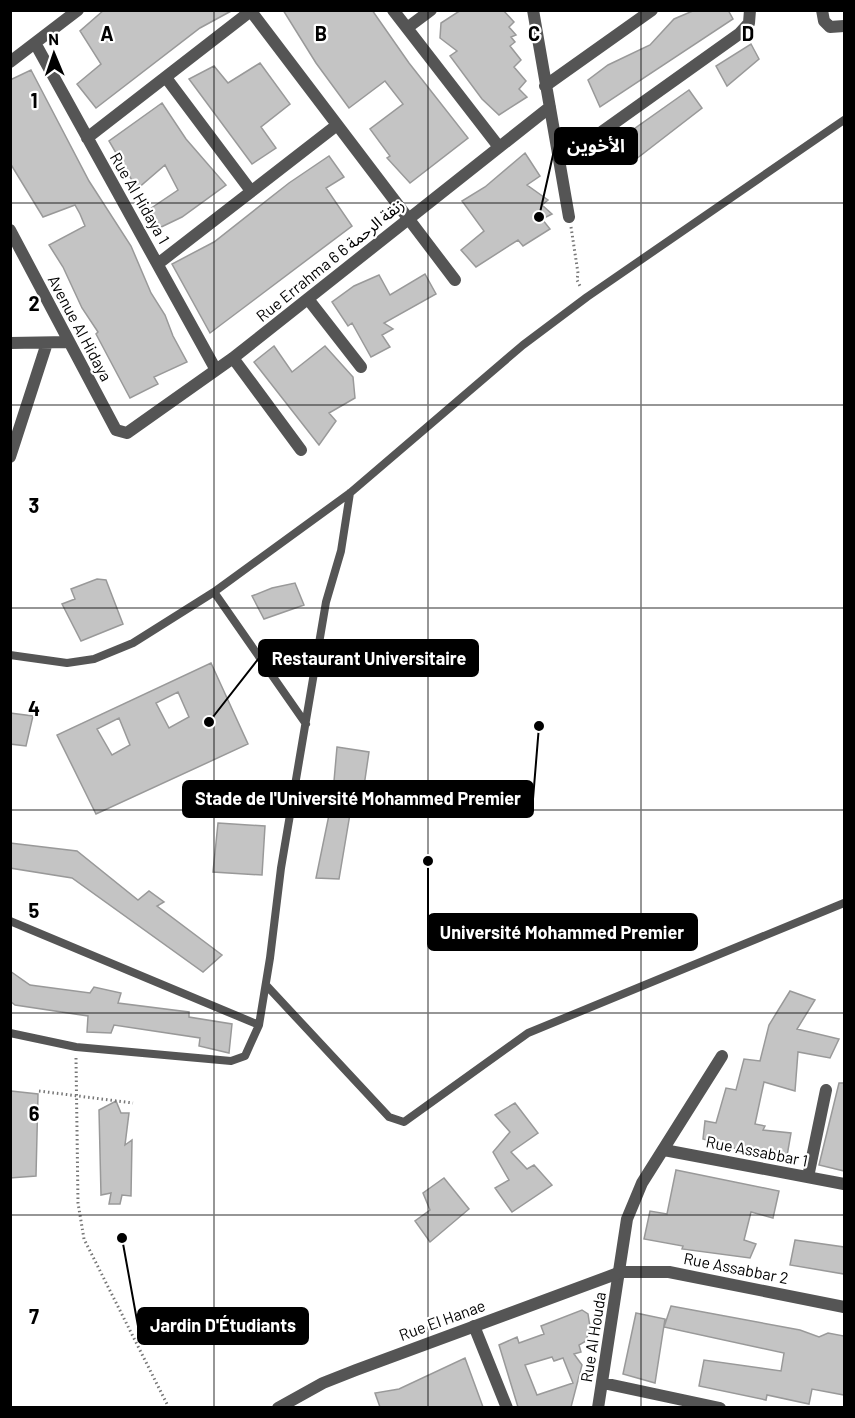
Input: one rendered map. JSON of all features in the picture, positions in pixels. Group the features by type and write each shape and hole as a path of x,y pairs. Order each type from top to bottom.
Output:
{"street":[{"path":"10,62 78,10"},
{"path":"393,10 499,147"},
{"path":"407,28 431,10"},
{"path":"533,10 569,217"},
{"path":"561,161 748,25 750,10"},
{"path":"822,10 824,21 830,27 844,26"},
{"path":"87,138 167,79 251,11 455,280"},
{"path":"545,86 645,13"},
{"name":"Rue Al Hidaya 1","path":"35,43 159,263 216,370"},
{"path":"167,79 251,190"},
{"name":"Rue Errahma 6 6 زنقة الرحمة","path":"127,433 233,358 550,107"},
{"path":"159,263 337,125"},
{"name":"Avenue Al Hidaya","path":"10,230 116,430 127,433"},
{"path":"308,299 361,367"},
{"path":"10,343 69,342"},
{"path":"10,458 47,343"},
{"path":"233,358 301,450"},
{"name":"Rue Al Houda","path":"598,1407 621,1272 627,1219 642,1182 722,1056"},
{"path":"808,1177 826,1090"},
{"name":"Rue Assabbar 1","path":"664,1150 844,1184"},
{"name":"Rue Assabbar 2","path":"621,1272 669,1272 844,1307"},
{"name":"Rue El Hanae","path":"278,1407 323,1383 572,1288 621,1272"},
{"path":"474,1326 507,1407"},
{"path":"603,1383 720,1407"}],"lane":[{"path":"10,655 67,663 94,659 133,643 214,592 350,493 522,345 844,120"},
{"path":"10,1033 76,1047 231,1061 245,1056 259,1025 280,868 326,602 346,527 350,493"},
{"path":"214,592 306,724"},
{"path":"271,674 316,662"},
{"path":"266,985 392,1120 404,1122 528,1033 844,903"},
{"path":"10,921 259,1025"}],"path":[{"path":"569,217 576,256 577,280 584,291"},
{"path":"76,1047 78,1203 84,1239 169,1407"},
{"path":"39,1091 133,1103"}],"building":[{"path":"104,10 233,10 200,28 96,108 77,84 101,64 80,31"},
{"path":"283,10 372,10 409,63 468,138 410,183 387,158 390,156 370,129 403,104 385,81 349,108 316,63"},
{"path":"461,10 503,10 514,22 509,27 516,35 511,37 515,42 510,46 521,60 514,67 526,81 519,89 527,97 499,115 482,99 450,56 457,51 440,38 441,23"},
{"path":"695,10 728,10 733,19 600,107 588,80 608,65 650,45 674,19"},
{"path":"751,44 759,59 727,86 716,66"},
{"path":"260,63 290,104 261,127 276,148 252,164 189,79 214,66 228,83"},
{"path":"31,70 89,181 131,246 151,293 165,315 187,362 154,377 158,384 130,398 96,334 98,332 82,308 63,267 49,245 85,226 80,214 75,205 43,217 10,163 10,80"},
{"path":"689,90 702,108 631,163 617,141"},
{"path":"162,103 186,139 226,185 182,217 155,230 144,213 178,190 165,165 137,189 109,141"},
{"path":"525,153 540,176 527,185 548,200 542,205 552,214 542,219 550,229 523,246 518,240 476,267 461,250 484,231 462,201 485,187"},
{"path":"329,156 344,177 326,188 352,226 210,333 172,264 214,242 289,183"},
{"path":"425,274 436,294 384,323 393,329 382,335 390,347 371,357 352,323 348,326 332,302 354,286 379,275 390,295"},
{"path":"274,346 292,372 325,346 353,377 355,398 329,413 336,421 319,445 254,362"},
{"path":"97,579 106,580 123,624 81,641 62,604 75,599 71,589"},
{"path":"295,583 304,605 264,619 252,596 272,588"},
{"path":"211,663 248,744 96,814 57,735","holes":["178,692 189,717 169,728 156,703","119,718 130,745 112,755 97,729"]},
{"path":"10,713 33,716 26,746 10,744"},
{"path":"337,747 369,752 364,786 334,781"},
{"path":"331,805 351,808 339,879 316,878"},
{"path":"218,823 265,826 262,875 213,872"},
{"path":"10,843 77,851 138,900 149,891 164,902 157,906 222,955 203,972 72,878 10,868"},
{"path":"10,971 30,985 90,993 94,987 121,993 118,1003 189,1012 189,1017 232,1024 229,1053 199,1046 200,1038 114,1025 111,1033 87,1032 88,1016 15,1005 10,1001"},
{"path":"790,991 815,1000 797,1029 839,1039 830,1058 798,1052 795,1091 764,1082 755,1124 765,1126 763,1130 791,1133 787,1156 754,1148 751,1153 703,1139 705,1121 716,1123 726,1088 736,1090 744,1059 760,1061 769,1025"},
{"path":"839,1083 844,1083 844,1171 819,1165"},
{"path":"11,1091 38,1094 36,1176 10,1178"},
{"path":"116,1101 121,1113 129,1113 125,1145 132,1140 131,1196 122,1195 120,1204 109,1204 111,1193 101,1195 99,1110"},
{"path":"515,1103 538,1133 511,1152 527,1169 534,1165 552,1185 512,1212 495,1188 509,1180 493,1152 510,1132 495,1115"},
{"path":"676,1170 779,1191 773,1218 751,1212 744,1240 756,1244 750,1258 682,1249 683,1246 644,1239 650,1211 667,1214"},
{"path":"444,1178 469,1209 430,1242 415,1221 430,1210 423,1193"},
{"path":"795,1240 844,1247 844,1274 790,1265"},
{"path":"671,1306 800,1330 819,1337 828,1333 844,1336 844,1395 812,1389 809,1404 767,1395 766,1400 699,1386 704,1360 781,1371 784,1353 664,1327"},
{"path":"582,1310 588,1314 590,1327 586,1341 579,1345 581,1352 574,1354 582,1365 571,1407 518,1407 499,1345 517,1337 519,1343 544,1334 541,1326","holes":["552,1357 554,1361 563,1358 573,1383 537,1395 525,1365"]},
{"path":"636,1313 665,1319 655,1383 623,1374"},
{"path":"465,1358 483,1407 380,1407 375,1393 399,1389"}],"place":[{"name":"الأخوين","path":"539,217"},
{"name":"Restaurant Universitaire","path":"209,722"},
{"name":"Stade de l'Université Mohammed Premier","path":"539,726"},
{"name":"Université Mohammed Premier","path":"428,861"},
{"name":"Jardin D'Étudiants","path":"122,1238"}]}
